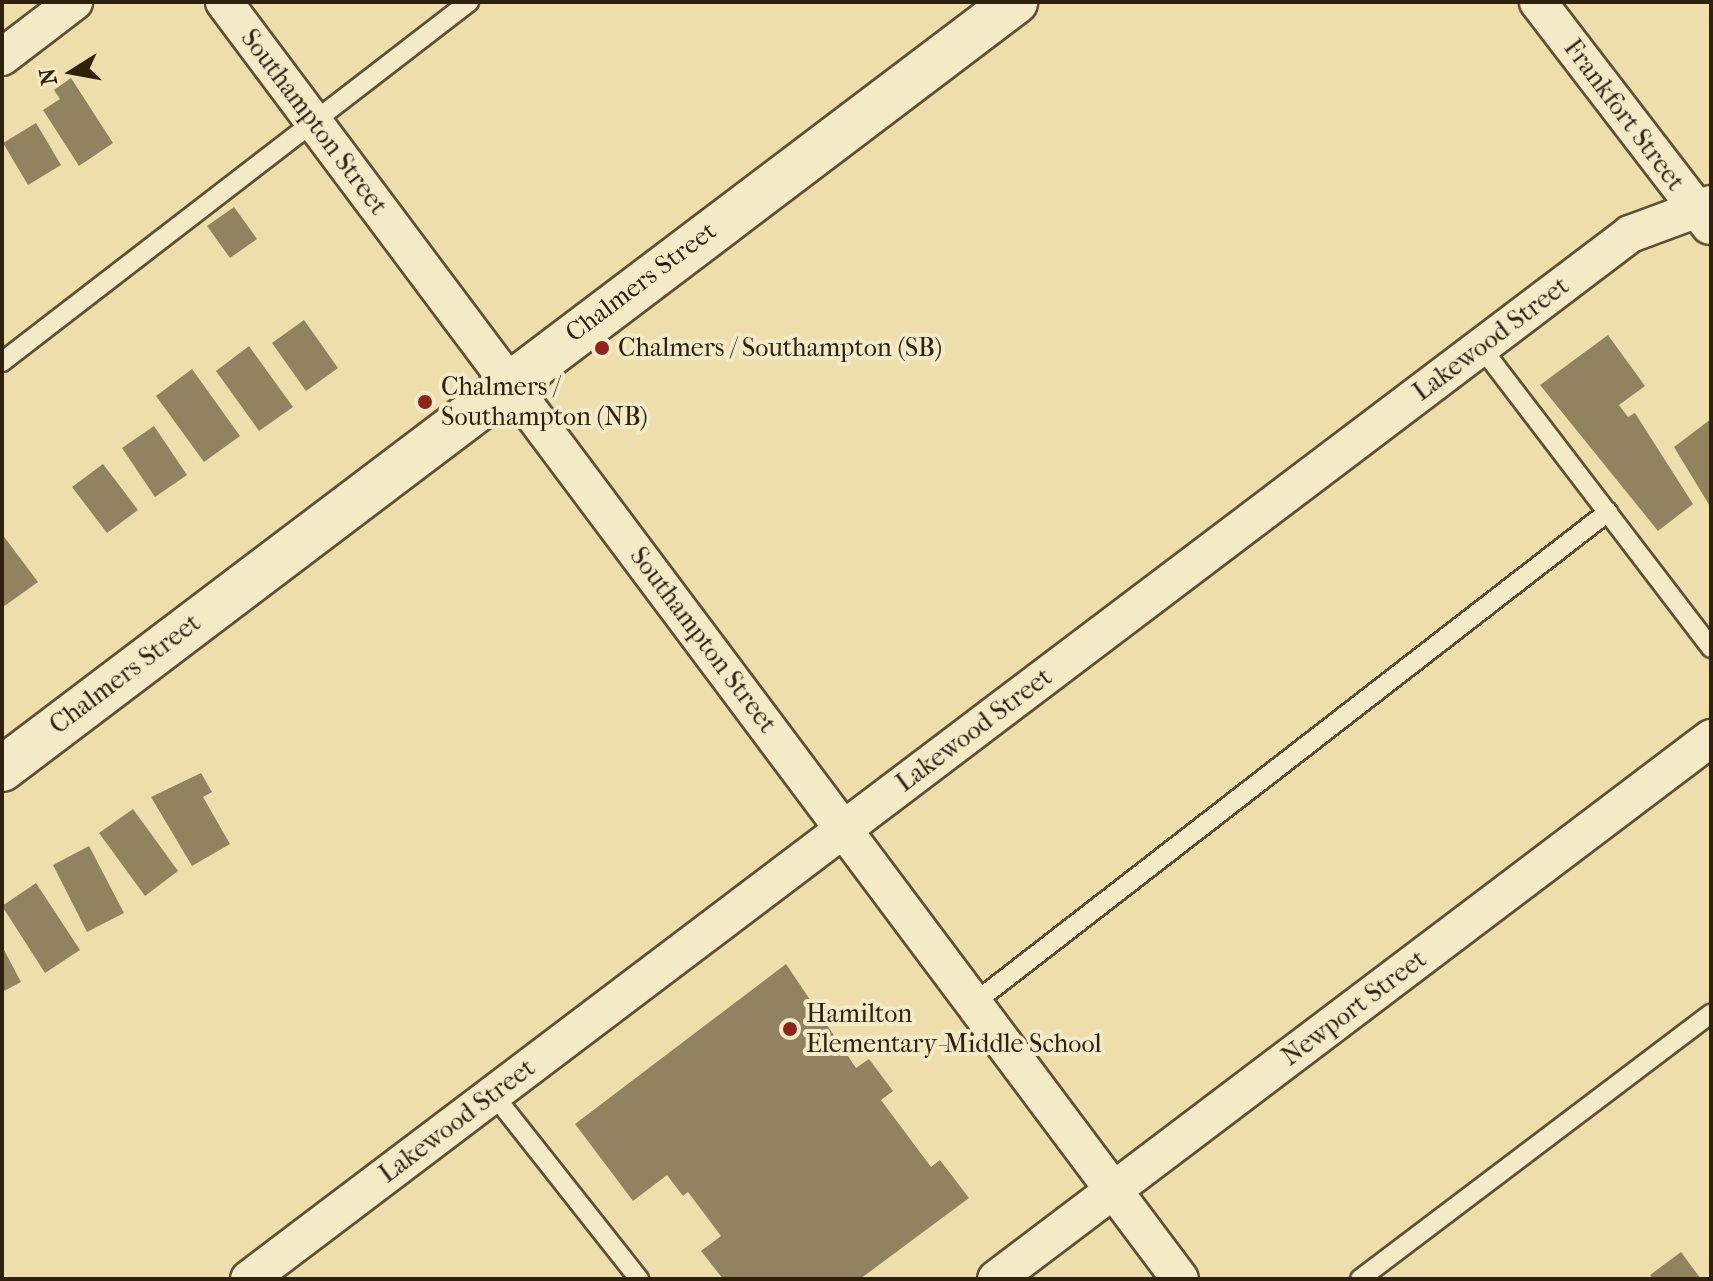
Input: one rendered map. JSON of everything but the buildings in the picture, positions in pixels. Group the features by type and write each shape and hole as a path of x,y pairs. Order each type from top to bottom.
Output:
{"street":[{"path":"2,57 74,2"},
{"name":"Southampton Street","path":"224,2 1180,1279"},
{"name":"Chalmers Street","path":"2,769 508,381 1015,2"},
{"name":"Frankfort Street","path":"1538,2 1706,213"},
{"name":"Lakewood Street","path":"249,1279 1630,234 1706,213"},
{"name":"Newport Street","path":"996,1279 1711,738"}],"lane":[{"path":"2,362 469,2"},
{"path":"1481,347 1711,648"},
{"path":"974,1003 1608,512"},
{"path":"1360,1279 1711,1014"},
{"path":"493,1094 639,1279"}],"place":[{"name":"Chalmers / Southampton (SB)","path":"602,348"},
{"name":"Chalmers / Southampton (NB)","path":"425,402"},
{"name":"Hamilton Elementary-Middle School","path":"790,1029"}]}
